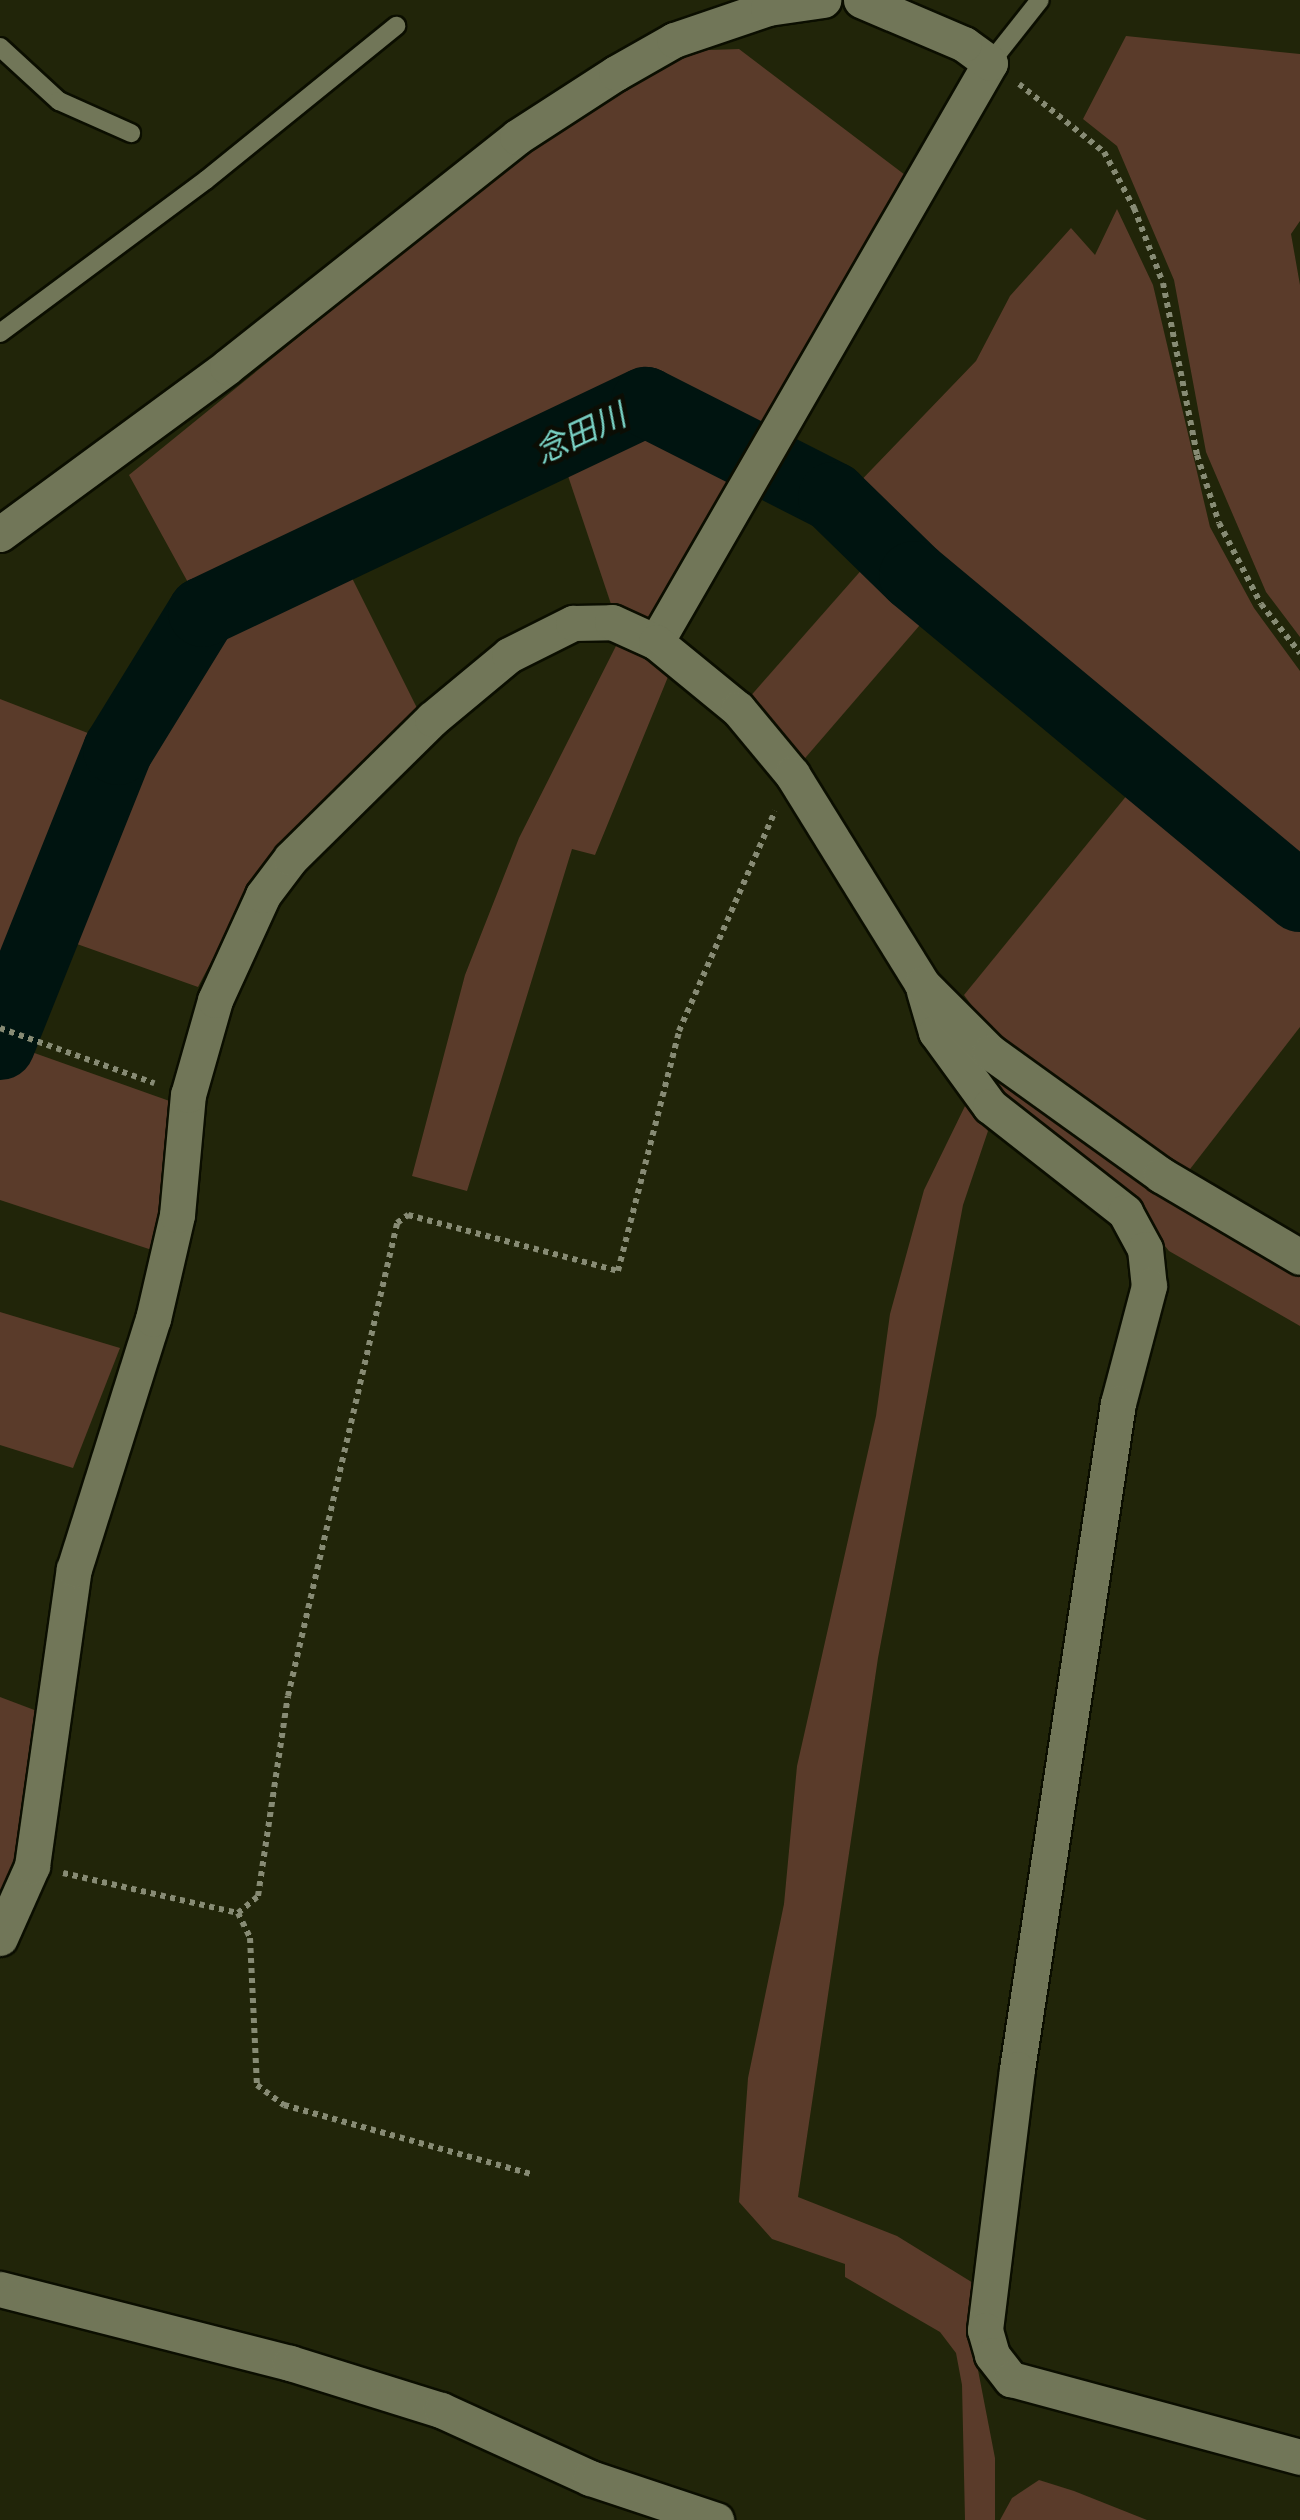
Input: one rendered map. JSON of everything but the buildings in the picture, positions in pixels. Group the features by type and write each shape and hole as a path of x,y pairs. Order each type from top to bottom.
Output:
{"street":[{"path":"0,534 227,368 518,137 599,84 674,40 768,8 824,0"},
{"path":"656,642 990,64 964,44 862,0"},
{"path":"0,1938 32,1866 74,1569 153,1319 177,1215 188,1095 215,1000 263,895 291,858 432,719 509,655 573,623 612,622 656,642 738,708 792,774 922,984 936,1032 990,1106 1125,1212 1145,1249 1149,1286 1112,1441 1017,2070 985,2330 992,2355 1011,2379 1300,2457"},
{"path":"922,984 1020,1074 1160,1175 1300,1257"},
{"path":"0,2289 290,2363 441,2410 590,2478 716,2520"}],"lane":[{"path":"990,64 1040,0"},
{"path":"0,333 206,180 396,26"},
{"path":"0,47 59,101 131,133"}],"path":[{"path":"990,64 1104,152 1134,208 1162,283 1197,455 1219,524 1261,604 1300,653"},
{"path":"238,1913 258,1896 288,1696 397,1223 408,1215 618,1271 679,1031 792,774"},
{"path":"0,1028 188,1095"},
{"path":"32,1866 238,1913"},
{"path":"238,1913 250,1938 251,2056 258,2086 284,2105 531,2174"}],"shaded area":[{"path":"1126,36 1300,54 1300,221 1291,234 1300,285 1300,637 1266,592 1206,452 1174,280 1117,146 1083,119"},
{"path":"739,49 913,181 764,444 638,391 196,597 129,475 532,147 679,51"},
{"path":"1117,209 1153,285 1210,527 1254,608 1300,671 1300,878 923,569 848,494 976,361 1010,296 1071,228 1095,255"},
{"path":"647,415 755,463 656,623 613,610 561,455"},
{"path":"342,558 418,710 256,877 198,987 60,938 127,753 210,620"},
{"path":"872,558 932,611 800,764 748,699"},
{"path":"618,642 670,672 595,855 572,849 467,1191 412,1176 465,975 519,838"},
{"path":"0,699 111,742 5,1011 0,1009"},
{"path":"1141,778 1300,913 1300,1027 1187,1173 997,1040 964,995"},
{"path":"948,1032 1300,1268 1300,1326 1169,1251 1143,1219 994,1097"},
{"path":"9,1044 178,1104 168,1200 152,1250 0,1200 0,1070"},
{"path":"966,1104 988,1131 963,1205 878,1658 798,2197 897,2236 978,2286 985,2347 978,2370 995,2458 995,2520 965,2520 962,2385 956,2353 940,2332 845,2277 845,2264 772,2239 739,2202 748,2078 784,1904 797,1766 876,1416 890,1314 924,1190"},
{"path":"0,1312 120,1348 73,1468 0,1445"},
{"path":"0,1697 37,1711 23,1847 0,1898"},
{"path":"1039,2480 1147,2520 1000,2520 1012,2498"}],"waterway":[{"name":"念田川","path":"0,1045 118,750 203,612 646,402 833,497 914,576 1300,897"}]}
